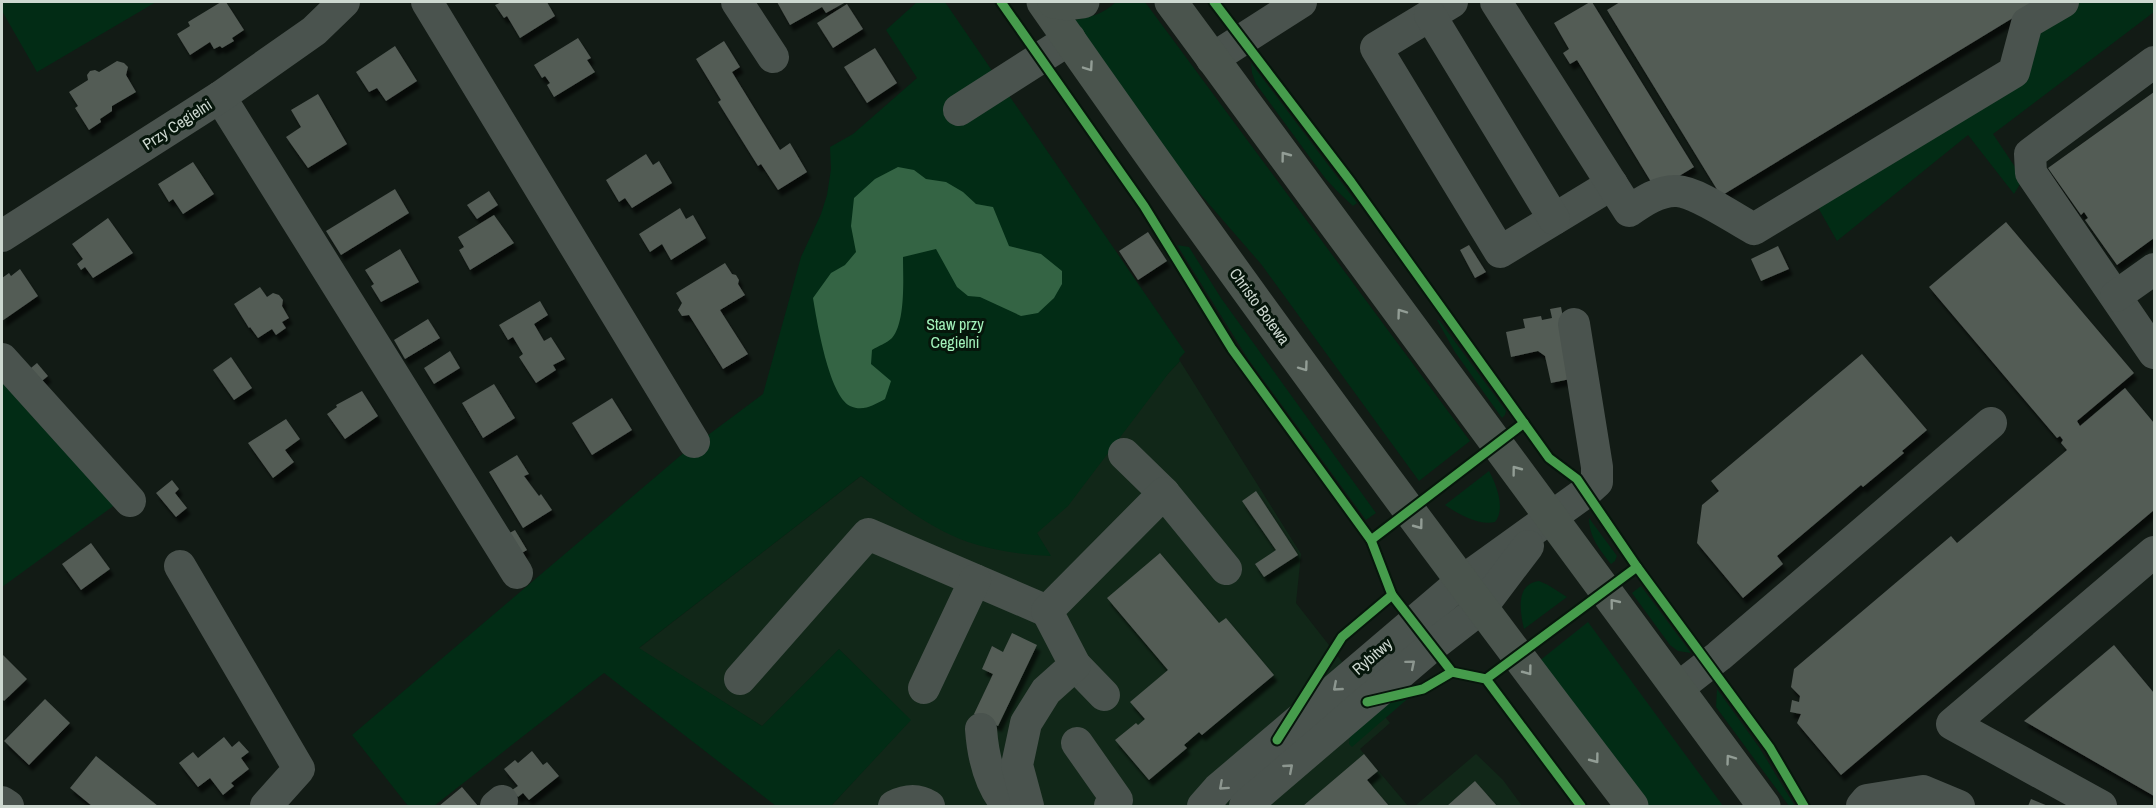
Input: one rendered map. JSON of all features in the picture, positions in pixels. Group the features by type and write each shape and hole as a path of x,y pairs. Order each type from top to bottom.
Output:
{"main road":[{"name":"Christo Botewa","path":"1044,2 1156,164 1480,608"},
{"path":"1054,2 1067,4 1083,2"},
{"path":"1171,2 1764,807"},
{"path":"1480,608 1632,807"}],"street":[{"name":"Przy Cegielni","path":"2,236 220,97 314,31 344,2"},
{"path":"427,2 694,442"},
{"path":"737,2 773,57"},
{"path":"1212,58 1301,2"},
{"path":"1496,2 1629,211 1648,198 1676,191 1695,197 1754,229 2014,72 2027,23 2063,2"},
{"path":"1554,219 1441,8 1376,48 1500,252 1612,184"},
{"path":"959,110 1070,39"},
{"path":"2154,62 2030,154 2031,173 2154,353"},
{"path":"220,97 517,573"},
{"path":"2116,296 2154,270"},
{"path":"1551,517 1597,482 1597,467 1574,324"},
{"path":"2,359 130,501"},
{"path":"1678,688 1719,656 1991,423"},
{"path":"1124,454 1164,494 1226,569"},
{"path":"1047,610 1164,494"},
{"name":"Rybitwy","path":"1203,807 1218,789 1461,582 1551,517"},
{"name":"Rybitwy","path":"1245,807 1432,646 1480,608 1551,517"},
{"path":"740,679 868,534 1047,610 1075,665 1104,695"},
{"path":"2101,807 1952,724 2154,552"},
{"path":"180,566 299,769 266,807"},
{"path":"924,688 975,580"},
{"path":"1028,807 1017,765 1026,723 1046,691 1075,665"},
{"path":"981,729 982,753 992,781 1008,807"},
{"path":"1077,743 1117,800 1110,807"},
{"path":"1865,803 1923,791 1959,807"},
{"path":"894,807 913,801 921,802 929,807"},
{"path":"2,802 8,807"}],"shaded area":[{"path":"898,167 914,170 926,179 946,182 963,192 976,204 993,207 1009,246 1041,254 1062,271 1062,284 1054,298 1038,313 1021,316 980,297 968,296 957,287 936,249 903,257 903,299 900,321 892,338 872,350 871,364 891,381 885,399 868,407 855,408 843,399 830,373 813,298 831,273 845,265 856,252 851,226 854,198 875,179"},
{"path":"1180,361 1301,554 1296,603 1390,723 1360,749 1408,806 831,806 910,720 839,649 762,726 638,649 861,476 895,501 1050,556 1029,520"},
{"path":"1476,754 1503,780 1522,806 1415,806"}],"green space":[{"path":"2,2 156,2 37,72 2,11"},
{"name":"Staw przy Cegielni","path":"917,2 945,2 1185,352 1179,359 1180,361 1068,506 1037,533 1051,556 1020,554 968,542 940,530 861,476 639,648 762,726 839,649 911,720 831,806 776,806 604,673 434,806 408,806 352,735 680,456 763,394 801,257 821,214 827,195 831,169 830,147 853,134 917,78 886,30"},
{"path":"1116,2 1145,2 1470,441 1419,481 1261,264 1169,158 1074,20 1096,14"},
{"path":"2072,2 2154,2 2154,12 1993,134 2023,179 2014,194 1968,135 1837,241 1816,204 2025,75 2036,26"},
{"path":"1251,63 1357,203 1353,206 1325,178 1256,84"},
{"path":"1177,245 1189,247 1221,298 1376,513 1366,520 1248,359"},
{"path":"1437,320 1506,411 1502,418 1455,352"},
{"path":"2,362 123,499 2,587"},
{"path":"1489,471 1497,489 1500,504 1495,522 1476,521 1445,505"},
{"path":"1589,518 1617,556 1611,564 1593,537"},
{"path":"1539,581 1567,597 1524,629 1521,615 1523,593 1531,583"},
{"path":"1641,586 1691,653 1678,651 1670,645 1632,593"},
{"path":"1588,622 1723,806 1648,806 1538,662"},
{"path":"1717,689 1759,747 1795,806 1789,806 1716,707"},
{"path":"1412,695 1352,747 1349,744 1350,734 1386,704"}],"building":[{"path":"221,2 226,2 244,30 232,38 234,41 222,48 220,46 214,49 210,42 190,55 177,34 190,26 188,22"},
{"path":"502,2 547,2 555,16 520,38 507,16 504,18 495,5"},
{"path":"777,2 846,2 826,13 822,7 790,25"},
{"path":"1590,2 1694,167 1656,190 1577,60 1570,64 1563,53 1569,49 1554,23"},
{"path":"1620,2 2039,2 1721,196 1607,10"},
{"path":"847,4 863,29 833,48 817,23"},
{"path":"578,38 591,58 587,60 595,72 554,97 547,85 550,83 545,76 542,78 534,65"},
{"path":"724,41 740,67 732,72 780,150 790,143 807,172 778,190 761,164 758,166 718,102 721,100 696,59"},
{"path":"395,46 417,81 386,101 377,88 369,92 356,72"},
{"path":"875,48 897,83 867,103 844,67"},
{"path":"117,61 128,67 126,75 136,92 112,106 112,111 89,130 75,108 78,106 69,92 88,80 87,75 90,71 99,72"},
{"path":"2154,92 2154,238 2117,265 2085,220 2088,218 2084,212 2081,215 2048,168"},
{"path":"318,94 347,144 308,168 286,137 301,127 291,110"},
{"path":"646,154 653,165 659,161 672,183 632,208 625,198 619,202 606,180"},
{"path":"193,162 214,194 183,214 173,199 169,202 158,184"},
{"path":"395,189 409,213 341,255 326,231"},
{"path":"489,191 498,205 477,219 467,205"},
{"path":"680,208 686,219 693,215 706,238 671,260 662,244 650,252 639,234"},
{"path":"494,215 514,243 470,270 459,250 464,247 458,237"},
{"path":"108,218 133,253 93,278 85,267 81,270 77,264 83,259 72,244"},
{"path":"2006,222 2134,373 2077,421 2080,426 2125,388 2154,423 2154,510 1841,775 1797,723 1801,714 1790,712 1792,700 1799,702 1800,696 1791,687 1794,669 1951,536 1957,543 2067,450 2061,443 2063,440 2060,436 2057,438 1929,287"},
{"path":"1148,232 1167,261 1138,280 1119,251"},
{"path":"1469,245 1486,272 1475,278 1460,250"},
{"path":"1778,246 1789,269 1761,281 1751,259"},
{"path":"400,249 419,282 381,302 365,270"},
{"path":"725,263 732,274 736,275 739,280 738,284 745,295 720,310 748,354 723,369 689,315 682,316 678,310 682,303 676,293"},
{"path":"20,269 38,296 2,321 2,278 9,273 11,276"},
{"path":"260,287 267,297 273,293 279,295 289,318 282,322 286,328 276,335 272,329 258,338 234,304"},
{"path":"540,301 548,315 534,324 544,341 551,337 565,359 553,365 556,370 536,383 519,357 523,354 513,337 508,340 499,325"},
{"path":"1561,307 1575,378 1551,383 1545,356 1538,351 1511,357 1506,332 1525,328 1523,319 1541,316 1542,320 1552,318 1550,309"},
{"path":"428,319 440,338 405,359 394,340"},
{"path":"450,351 460,368 434,384 424,368"},
{"path":"1862,354 1927,430 1902,451 1904,453 1863,487 1861,485 1777,556 1783,564 1743,598 1697,543 1702,505 1719,491 1711,481"},
{"path":"231,357 252,388 234,400 213,370"},
{"path":"37,363 48,376 37,385 26,372"},
{"path":"494,384 515,418 483,438 462,403"},
{"path":"362,391 378,416 345,439 327,414 337,407 336,405"},
{"path":"612,398 632,430 592,455 572,423"},
{"path":"286,419 300,439 285,450 294,462 273,478 248,443"},
{"path":"517,455 529,474 524,476 552,510 523,528 489,472"},
{"path":"172,480 179,489 175,493 187,508 176,517 156,493"},
{"path":"1256,491 1298,555 1264,577 1255,564 1276,550 1242,501"},
{"path":"515,530 527,550 515,557 502,537"},
{"path":"91,543 110,569 81,590 62,564"},
{"path":"1160,553 1219,623 1226,618 1274,675 1202,735 1199,732 1184,745 1187,748 1149,780 1115,740 1136,723 1138,725 1145,719 1130,702 1168,670 1107,598"},
{"path":"1012,633 1037,645 998,726 974,714 993,674 982,669 992,646 1003,652"},
{"path":"2114,645 2154,693 2154,796 2024,721"},
{"path":"2,654 27,679 4,701 2,699"},
{"path":"45,699 70,723 29,765 4,741"},
{"path":"224,737 232,747 239,741 249,752 241,758 249,769 231,783 234,786 223,795 210,778 198,787 179,763 193,752 198,758"},
{"path":"532,751 543,765 547,762 559,776 529,800 523,793 518,797 512,790 518,786 504,769 515,760 518,763"},
{"path":"1364,754 1378,771 1367,780 1389,806 1303,806"},
{"path":"96,756 158,806 92,806 70,788"},
{"path":"1475,781 1497,806 1447,806"},
{"path":"462,787 478,806 439,806"},
{"path":"2031,799 2048,806 2028,806"}],"cycle path":[{"path":"1001,2 1144,206 1232,349 1371,540 1392,595 1452,672 1486,679 1581,806"},
{"path":"1214,2 1351,182 1549,458 1577,479 1637,567 1770,748 1804,806"},
{"path":"1371,540 1524,423"},
{"path":"1486,679 1637,567"},
{"path":"1277,740 1342,637 1392,595"},
{"path":"1367,702 1423,689 1452,672"}]}
